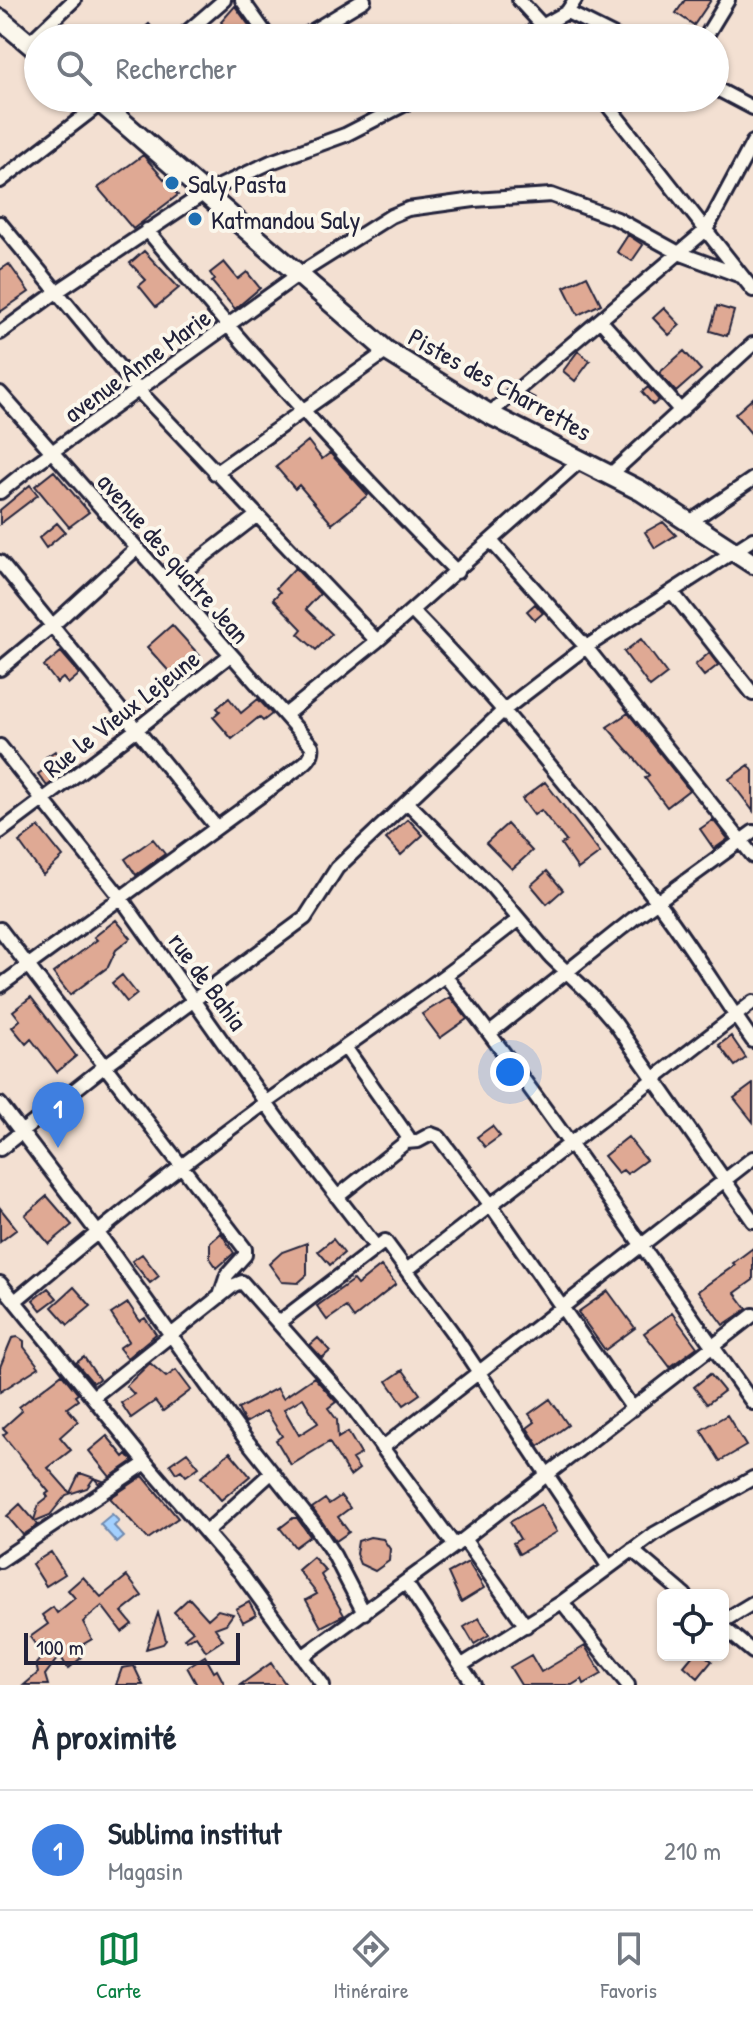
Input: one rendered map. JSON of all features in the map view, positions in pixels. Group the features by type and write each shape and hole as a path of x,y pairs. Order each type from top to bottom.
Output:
{"main road":[{"path":"0,19 24,39"},
{"name":"Pistes des Charrettes","path":"114,112 203,194 387,351 489,414 610,475 753,564"}],"street":[{"path":"54,24 74,0"},
{"path":"196,24 224,0"},
{"path":"242,0 259,24"},
{"path":"324,24 364,0"},
{"path":"519,0 543,24"},
{"path":"546,24 567,12 575,0"},
{"path":"713,24 728,0"},
{"path":"567,12 591,24"},
{"path":"729,95 753,108"},
{"path":"0,181 86,112"},
{"path":"0,333 203,194 237,176 345,135 390,112"},
{"path":"613,112 753,290"},
{"path":"489,414 706,230 753,142"},
{"name":"avenue Anne Marie","path":"0,492 299,274 391,216 408,209 551,195 617,219 679,253 741,276"},
{"path":"0,223 138,390 377,641"},
{"path":"147,230 302,411 375,491 457,572"},
{"path":"600,320 681,411"},
{"path":"610,475 753,344"},
{"path":"215,473 387,351"},
{"name":"avenue des quatre Jean","path":"0,393 229,656 312,746 311,757 216,827"},
{"path":"285,715 412,611 581,460"},
{"path":"690,522 753,479"},
{"path":"168,584 256,516"},
{"path":"0,1149 106,1065 305,918 337,868 504,710 586,647 753,539"},
{"path":"492,542 586,647 753,856"},
{"path":"0,669 136,549"},
{"path":"0,562 216,827 0,986"},
{"path":"672,592 753,694"},
{"path":"412,611 504,710 573,793 658,902 753,1041"},
{"name":"Rue le Vieux Lejeune","path":"0,832 229,656"},
{"name":"rue de Bahia","path":"0,746 121,898 266,1103 376,1247"},
{"path":"408,803 473,868 615,1023 753,1221"},
{"path":"490,1033 565,971 753,832"},
{"path":"15,1301 182,1165 446,977 519,919"},
{"path":"0,929 246,1251 244,1258 227,1275 220,1296"},
{"path":"446,977 570,1142 639,1246 753,1403"},
{"path":"408,1269 753,1002"},
{"path":"345,1047 406,1132 406,1142"},
{"path":"0,1104 98,1233 271,1473 327,1544 364,1613"},
{"path":"337,1197 406,1142 437,1135 490,1204 633,1409"},
{"path":"382,1448 753,1158"},
{"path":"278,1323 385,1241 479,1372 608,1566"},
{"path":"93,1397 236,1283 242,1282 350,1404 526,1626"},
{"path":"0,1283 262,1601 323,1685"},
{"path":"302,1657 460,1543 753,1315"},
{"path":"0,1561 146,1463"},
{"path":"206,1532 271,1473"},
{"path":"462,1665 562,1602 608,1566 693,1510 753,1478"},
{"path":"632,1550 678,1589"},
{"path":"406,1583 474,1685"},
{"path":"562,1602 628,1685"},
{"path":"729,1617 753,1603"},
{"path":"729,1632 753,1652"}],"water":[{"path":"112,1514 119,1521 114,1526 124,1537 117,1543 100,1524"}],"building":[{"path":"685,0 711,0 695,24 676,13"},
{"path":"235,6 248,24 223,24 221,22"},
{"path":"143,155 178,195 133,229 98,188"},
{"path":"628,235 643,245 632,261 617,252"},
{"path":"144,251 179,288 156,307 139,286 146,280 130,263"},
{"path":"224,262 238,279 247,272 260,288 235,309 212,282 215,280 210,273"},
{"path":"9,264 29,292 0,312 0,270"},
{"path":"587,276 601,304 578,315 564,287"},
{"path":"717,306 734,311 727,336 710,331"},
{"path":"664,308 680,325 669,335 653,318"},
{"path":"578,351 590,361 575,381 563,371"},
{"path":"684,351 701,370 676,392 659,373"},
{"path":"648,387 659,400 653,405 642,392"},
{"path":"527,394 535,398 529,408 519,402"},
{"path":"753,398 753,436 735,414"},
{"path":"308,441 322,459 330,453 368,495 332,524 299,485 295,489 276,467"},
{"path":"54,471 89,512 69,527 35,486"},
{"path":"30,485 38,495 0,524 0,510"},
{"path":"663,522 676,535 655,548 645,532"},
{"path":"57,523 65,532 46,548 39,538"},
{"path":"295,568 320,594 306,609 332,634 316,650 298,634 302,629 273,599 280,592 276,588"},
{"path":"535,604 543,613 535,620 527,611"},
{"path":"172,625 200,656 175,678 147,647"},
{"path":"641,639 667,674 650,687 624,652"},
{"path":"61,652 80,674 68,684 63,678 57,683 44,666"},
{"path":"709,653 718,665 704,676 695,665"},
{"path":"229,698 241,713 258,699 272,714 263,721 259,717 232,739 213,717 220,711 217,708"},
{"path":"628,713 689,790 667,807 645,778 649,775 607,727"},
{"path":"55,751 65,764 60,767 64,773 47,786 38,774 45,769 42,765 47,761 46,757"},
{"path":"749,765 753,771 753,811 729,779"},
{"path":"545,782 600,853 578,869 561,844 566,841 541,810 534,815 522,799"},
{"path":"408,819 423,835 401,855 386,839"},
{"path":"713,820 728,839 714,849 700,829"},
{"path":"507,824 532,851 512,869 486,843"},
{"path":"39,827 63,857 43,875 19,842"},
{"path":"153,839 165,854 136,875 125,859"},
{"path":"547,871 563,890 547,904 531,885"},
{"path":"116,920 131,938 116,950 108,967 70,995 53,973 97,940 94,937"},
{"path":"122,975 137,994 127,1002 112,983"},
{"path":"31,997 76,1056 57,1072 31,1039 26,1044 12,1027 20,1020 13,1011"},
{"path":"450,997 467,1019 440,1038 422,1014"},
{"path":"731,1036 746,1058 735,1066 719,1045"},
{"path":"753,1084 753,1122 734,1098"},
{"path":"492,1126 500,1136 485,1147 477,1137"},
{"path":"628,1137 646,1160 627,1174 623,1170 618,1173 604,1156"},
{"path":"47,1196 72,1225 49,1244 25,1215"},
{"path":"0,1208 17,1229 0,1242"},
{"path":"221,1233 234,1253 217,1268 210,1258 210,1243"},
{"path":"333,1239 344,1253 330,1265 318,1251"},
{"path":"307,1243 307,1275 298,1283 282,1282 269,1264 282,1252"},
{"path":"753,1248 753,1280 735,1293 747,1309 723,1325 698,1291"},
{"path":"142,1254 159,1276 150,1283 132,1261"},
{"path":"381,1266 396,1284 354,1318 346,1307 327,1320 317,1306 353,1280 357,1285"},
{"path":"74,1287 91,1306 68,1325 52,1307"},
{"path":"48,1288 57,1298 41,1310 33,1300"},
{"path":"608,1291 635,1328 605,1350 578,1312"},
{"path":"128,1303 140,1321 145,1318 156,1334 127,1358 119,1348 129,1341 111,1314"},
{"path":"672,1313 697,1347 670,1367 644,1333"},
{"path":"18,1337 24,1341 24,1347 39,1367 0,1392 0,1367 12,1338"},
{"path":"318,1338 330,1351 322,1358 310,1345"},
{"path":"84,1357 99,1379 93,1383 76,1363"},
{"path":"150,1363 166,1377 176,1370 191,1390 163,1411 155,1401 131,1418 121,1403 134,1394 126,1386"},
{"path":"403,1370 420,1394 404,1405 387,1381"},
{"path":"62,1374 78,1394 75,1396 78,1400 67,1408 78,1421 60,1437 71,1450 48,1468 70,1493 79,1474 83,1474 103,1481 99,1484 94,1478 87,1488 66,1495 50,1515 35,1521 38,1525 23,1535 7,1516 20,1504 34,1520 39,1504 48,1497 46,1494 49,1492 3,1435 7,1432 3,1428 22,1411 19,1407"},
{"path":"710,1374 724,1391 707,1404 694,1387"},
{"path":"314,1377 336,1402 328,1408 337,1420 338,1438 348,1432 361,1454 352,1459 359,1469 350,1476 329,1442 291,1465 276,1440 282,1436 266,1411 245,1423 238,1409 277,1388 283,1398","holes":["303,1398 318,1423 299,1435 284,1409"]},
{"path":"550,1399 568,1425 539,1446 527,1428 535,1422 529,1414"},
{"path":"727,1415 746,1446 720,1461 701,1430"},
{"path":"107,1436 124,1457 127,1454 133,1461 110,1477 89,1451"},
{"path":"187,1452 199,1467 186,1476 181,1470 176,1473 170,1464"},
{"path":"230,1452 250,1476 221,1500 201,1477"},
{"path":"143,1476 178,1518 148,1539 110,1498"},
{"path":"341,1496 350,1508 338,1517 349,1532 336,1541 312,1508 325,1499 329,1504"},
{"path":"541,1504 557,1532 519,1554 513,1543 520,1539 510,1522"},
{"path":"297,1518 310,1536 295,1547 280,1528"},
{"path":"370,1537 383,1539 390,1549 389,1561 375,1571 360,1564 356,1554 358,1541"},
{"path":"51,1552 65,1574 46,1586 32,1564"},
{"path":"313,1557 326,1571 321,1575 344,1615 321,1627 306,1600 317,1594 298,1570"},
{"path":"468,1562 484,1588 461,1602 448,1573"},
{"path":"127,1576 142,1596 122,1612 132,1624 122,1632 102,1606 83,1622 92,1639 75,1649 81,1658 68,1669 60,1655 45,1675 48,1685 24,1685 38,1673 36,1664 43,1655 30,1637 48,1624 42,1615 53,1607 57,1613 75,1598 68,1590 83,1577 101,1597"},
{"path":"189,1598 208,1619 218,1610 233,1614 226,1624 215,1628 223,1640 206,1651 196,1636 184,1638 193,1631 174,1612"},
{"path":"249,1602 256,1615 243,1622 236,1609"},
{"path":"158,1613 166,1640 163,1644 146,1649"},
{"path":"479,1618 489,1635 474,1644 464,1627"},
{"path":"585,1646 602,1674 584,1684 582,1679 572,1685 521,1685 510,1667 531,1655 541,1672"},
{"path":"205,1656 225,1685 197,1685 187,1667"},
{"path":"688,1661 712,1661 698,1678 684,1666"},
{"path":"271,1663 286,1685 240,1685"},
{"path":"134,1666 143,1685 116,1685 122,1668"}],"place":[{"name":"Saly Pasta","path":"172,183"},
{"name":"Katmandou Saly","path":"195,219"},
{"name":"Sublima institut","path":"58,1148"}]}
